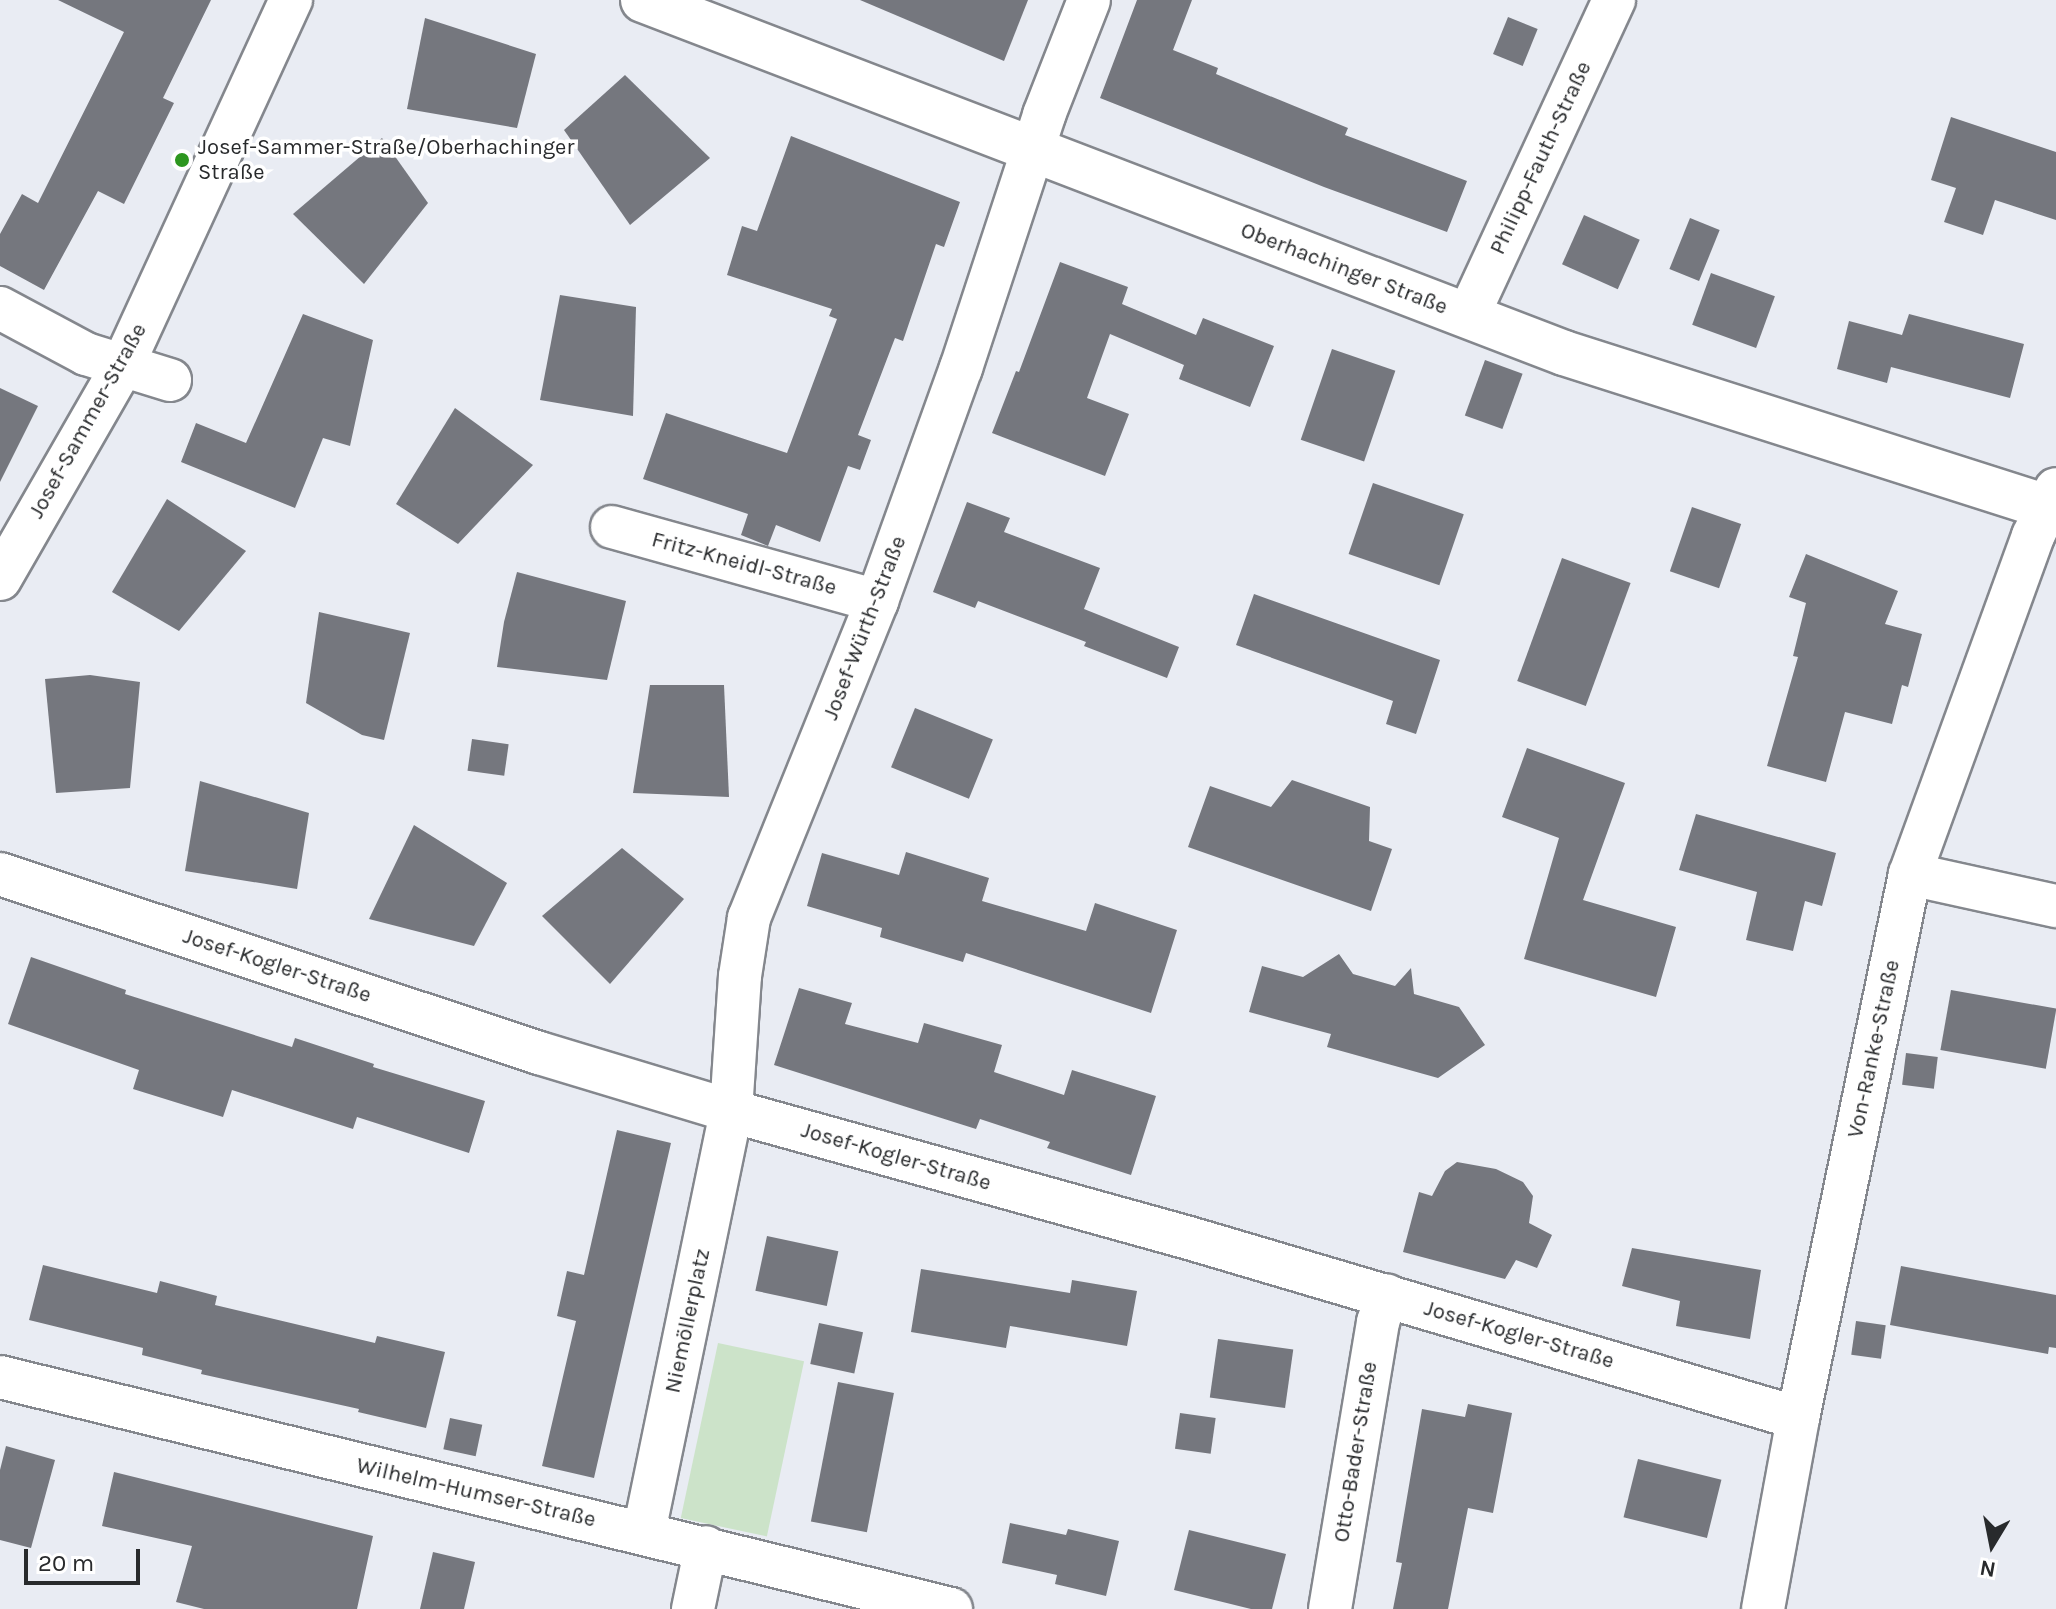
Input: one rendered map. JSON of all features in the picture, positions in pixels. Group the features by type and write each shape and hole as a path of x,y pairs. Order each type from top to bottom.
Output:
{"main road":[{"name":"Oberhachinger Straße","path":"643,0 1564,353 2053,502"}],"street":[{"name":"Josef-Sammer-Straße","path":"0,579 123,365 291,0"},
{"name":"Josef-Würth-Straße","path":"731,1111 740,976 749,918 877,601 1089,0"},
{"name":"Philipp-Fauth-Straße","path":"1468,316 1614,0"},
{"path":"0,308 86,354 170,380"},
{"name":"Von-Ranke-Straße","path":"1763,1609 1798,1418 1910,874 2053,502"},
{"name":"Fritz-Kneidl-Straße","path":"612,527 877,601"},
{"name":"Josef-Kogler-Straße","path":"0,874 524,1048 731,1111 1387,1296 1798,1418"},
{"path":"1910,874 2056,906"},
{"name":"Niemöllerplatz","path":"644,1532 731,1111"},
{"name":"Otto-Bader-Straße","path":"1330,1609 1378,1322 1387,1296"},
{"name":"Wilhelm-Humser-Straße","path":"0,1377 951,1609"},
{"path":"693,1609 706,1547"}],"green space":[{"path":"718,1343 804,1361 767,1536 681,1518"}],"building":[{"path":"58,0 211,0 163,98 174,103 124,204 98,191 44,290 0,266 0,234 22,194 38,203 124,32"},
{"path":"860,0 1028,0 1004,61"},
{"path":"1137,0 1192,0 1173,50 1218,68 1216,74 1348,128 1345,135 1467,181 1447,232 1100,98"},
{"path":"1508,17 1538,29 1523,66 1493,54"},
{"path":"425,18 536,54 517,128 407,109"},
{"path":"625,75 710,158 630,225 564,130"},
{"path":"1951,117 2056,152 2056,220 1995,200 1983,235 1944,222 1956,188 1931,180"},
{"path":"791,136 960,202 944,247 936,244 903,341 895,338 858,435 871,440 860,470 848,466 820,542 776,525 768,546 741,535 748,514 643,479 666,413 787,453 837,319 829,316 832,309 727,275 742,226 757,231"},
{"path":"382,138 428,203 364,284 293,214"},
{"path":"1584,215 1640,240 1618,289 1562,264"},
{"path":"1690,218 1720,230 1699,281 1669,269"},
{"path":"1060,262 1128,287 1122,304 1196,335 1203,318 1274,346 1250,407 1179,379 1184,365 1110,334 1087,398 1129,414 1105,476 992,433 1016,371 1019,372"},
{"path":"1711,273 1775,296 1756,348 1692,325"},
{"path":"560,295 636,307 633,416 540,400"},
{"path":"303,314 373,340 350,446 323,438 295,508 181,462 196,423 246,443"},
{"path":"1909,314 2024,344 2010,398 1891,367 1887,383 1837,369 1849,321 1902,335"},
{"path":"1332,349 1395,371 1364,462 1301,440"},
{"path":"1485,360 1523,374 1502,429 1465,415"},
{"path":"0,388 38,406 0,482"},
{"path":"455,408 533,465 458,544 396,504"},
{"path":"1373,483 1464,514 1439,585 1349,554"},
{"path":"167,499 246,551 179,631 112,592"},
{"path":"967,502 1010,518 1004,532 1100,568 1084,609 1179,647 1167,678 1084,646 1086,642 978,601 975,608 933,592"},
{"path":"1692,507 1741,524 1719,588 1670,571"},
{"path":"1806,554 1898,591 1885,624 1922,634 1908,687 1902,685 1892,724 1845,712 1826,782 1767,766 1798,657 1793,656 1806,603 1789,597"},
{"path":"1562,558 1631,583 1586,706 1517,681"},
{"path":"517,572 626,601 607,680 497,667 504,622"},
{"path":"1254,594 1440,660 1416,734 1386,724 1393,701 1236,645"},
{"path":"319,612 410,633 384,740 362,735 306,703"},
{"path":"90,675 140,682 130,788 56,793 45,679"},
{"path":"650,685 724,685 729,797 633,793"},
{"path":"915,708 993,739 969,799 891,767"},
{"path":"472,739 509,744 504,776 468,771"},
{"path":"1527,748 1625,783 1583,900 1676,927 1656,997 1524,959 1559,838 1502,817"},
{"path":"1292,780 1370,807 1369,841 1392,849 1371,911 1188,847 1210,786 1271,807"},
{"path":"200,781 309,813 297,889 185,871"},
{"path":"1696,814 1836,853 1822,906 1805,901 1793,951 1746,940 1757,892 1679,870"},
{"path":"414,825 507,883 474,946 369,919"},
{"path":"622,848 684,899 610,984 542,916"},
{"path":"906,852 989,878 982,901 1086,931 1095,903 1177,930 1151,1013 966,953 963,962 880,937 882,928 807,906 822,853 899,875"},
{"path":"1339,954 1353,974 1395,986 1411,968 1414,994 1459,1007 1485,1045 1438,1078 1327,1047 1331,1034 1249,1012 1262,966 1303,977"},
{"path":"31,957 126,990 125,994 292,1047 295,1038 374,1064 373,1067 485,1101 469,1153 357,1117 353,1129 232,1090 223,1117 133,1089 139,1070 8,1024"},
{"path":"799,988 852,1003 845,1024 918,1043 924,1023 1002,1045 994,1072 1064,1095 1072,1070 1156,1096 1131,1175 1047,1148 1050,1142 980,1119 976,1129 774,1065"},
{"path":"1951,990 2056,1009 2046,1069 1940,1050"},
{"path":"1906,1053 1938,1057 1934,1089 1902,1085"},
{"path":"617,1130 671,1143 594,1478 542,1466 576,1321 557,1316 567,1271 584,1275"},
{"path":"1457,1162 1496,1169 1523,1182 1533,1196 1529,1223 1552,1235 1537,1268 1516,1260 1505,1279 1403,1252 1419,1192 1432,1196 1445,1171"},
{"path":"767,1236 838,1251 827,1306 755,1291"},
{"path":"1632,1248 1761,1270 1750,1339 1676,1326 1680,1301 1622,1286"},
{"path":"43,1265 157,1293 160,1281 217,1296 215,1305 375,1343 377,1336 445,1352 426,1428 358,1412 359,1409 201,1374 202,1370 142,1355 143,1348 29,1320"},
{"path":"1901,1266 2056,1295 2056,1348 2049,1347 2048,1354 1890,1325"},
{"path":"921,1269 1070,1293 1072,1280 1137,1291 1127,1346 1010,1326 1006,1348 911,1332"},
{"path":"1856,1321 1886,1325 1881,1359 1851,1355"},
{"path":"819,1323 863,1332 854,1373 810,1364"},
{"path":"1218,1339 1293,1350 1285,1408 1210,1397"},
{"path":"838,1382 894,1393 867,1532 811,1521"},
{"path":"1468,1404 1512,1413 1493,1513 1468,1508 1448,1609 1393,1609 1402,1563 1396,1562 1422,1409 1465,1417"},
{"path":"1180,1413 1216,1418 1211,1454 1175,1449"},
{"path":"450,1418 482,1425 476,1456 443,1449"},
{"path":"6,1446 55,1460 31,1548 0,1540 0,1470"},
{"path":"1638,1459 1721,1480 1707,1538 1623,1517"},
{"path":"114,1472 373,1536 357,1609 204,1609 176,1602 192,1546 102,1526"},
{"path":"1010,1523 1066,1535 1068,1529 1119,1541 1106,1596 1055,1584 1057,1575 1002,1563"},
{"path":"1189,1530 1286,1554 1272,1609 1251,1609 1174,1590"},
{"path":"433,1552 475,1562 464,1609 420,1609"}],"place":[{"name":"Josef-Sammer-Straße/Oberhachinger Straße","path":"182,160"}]}
